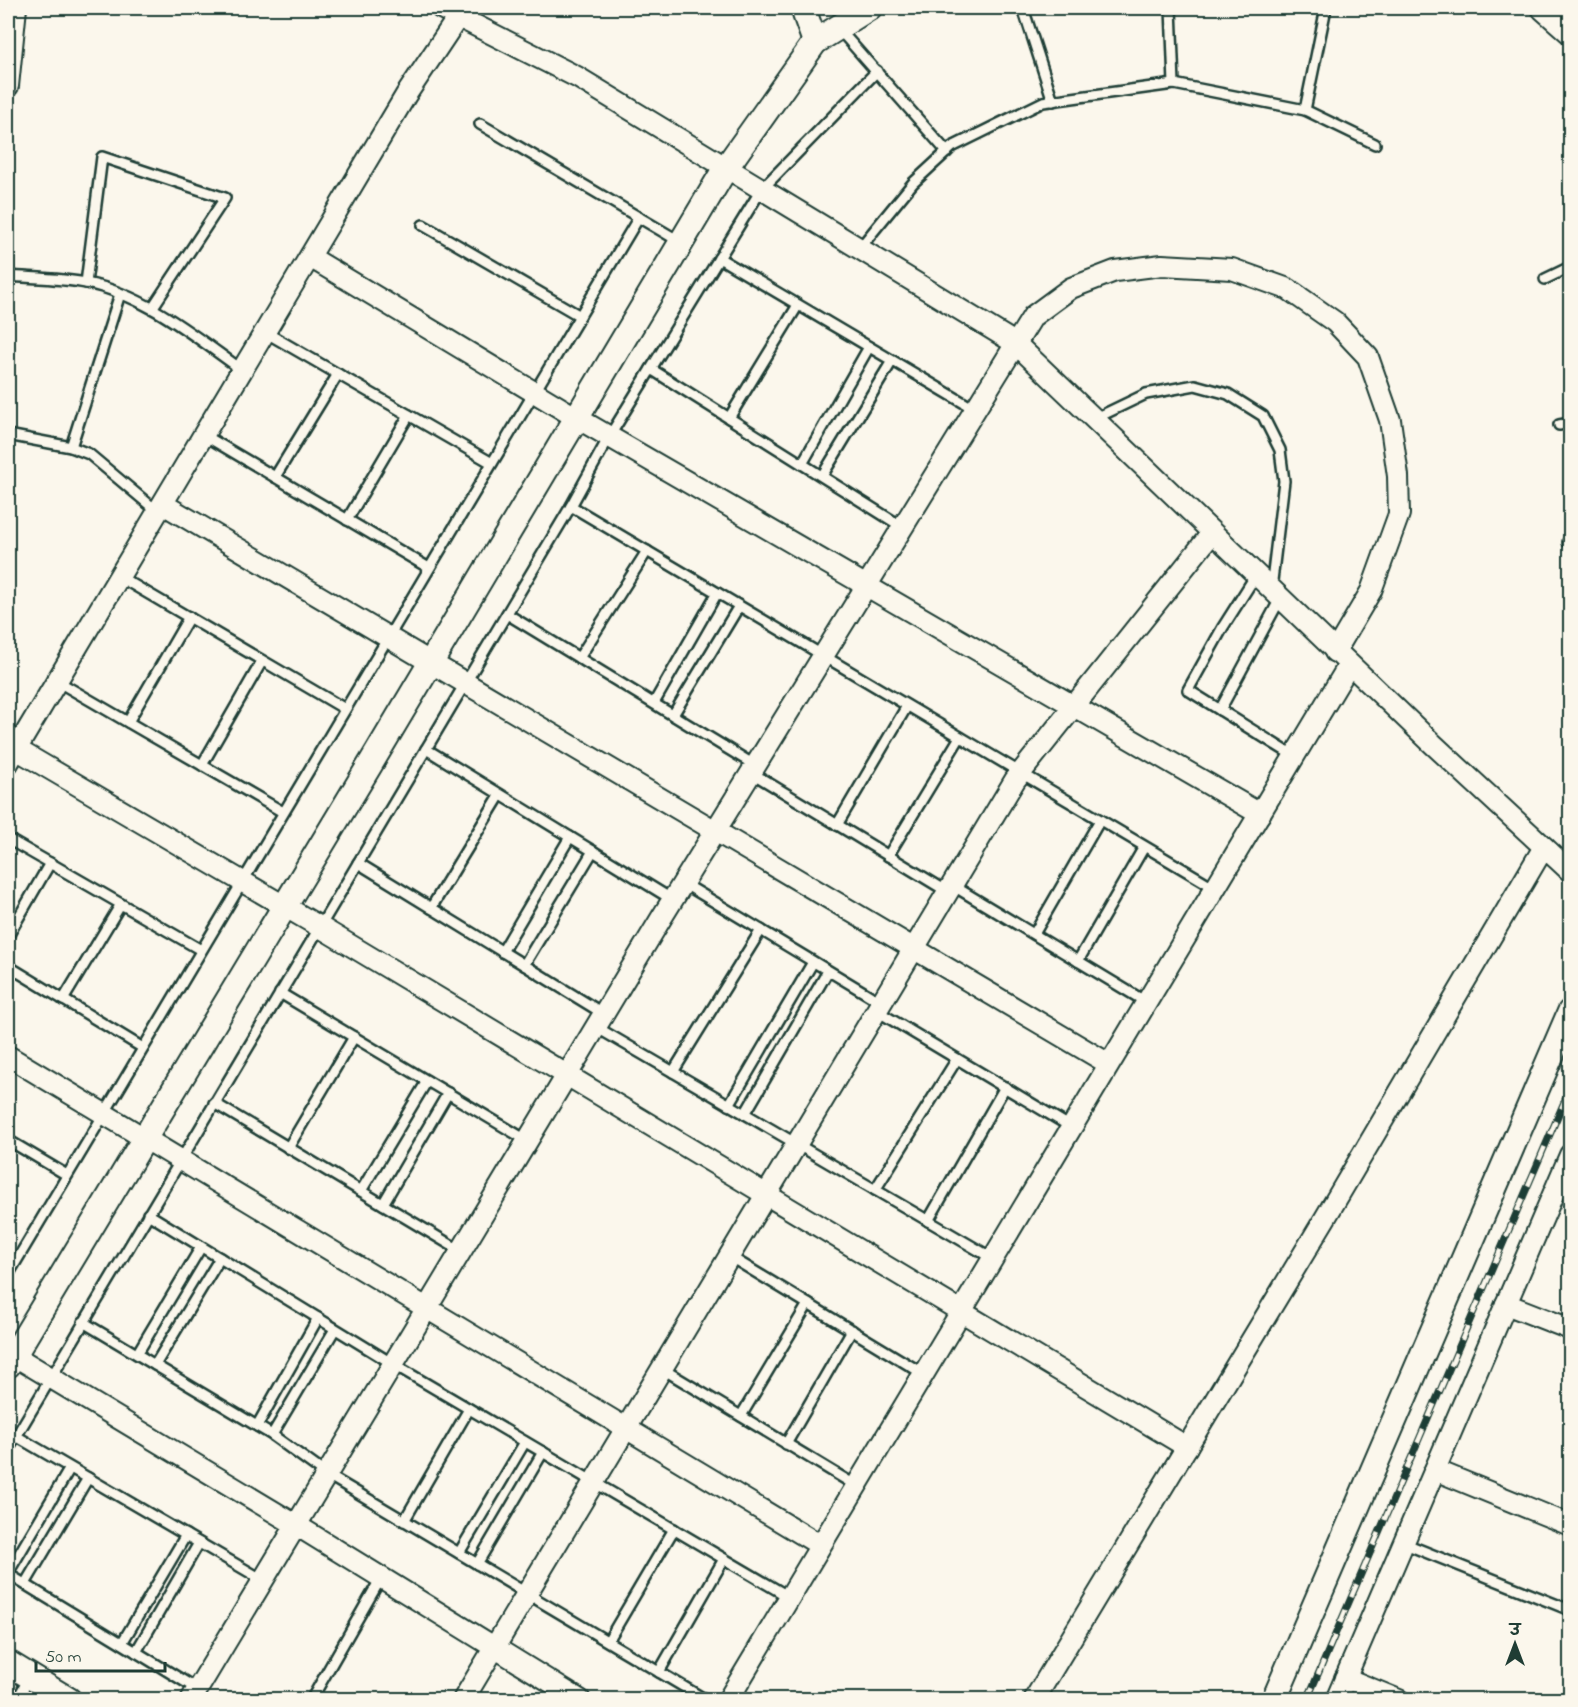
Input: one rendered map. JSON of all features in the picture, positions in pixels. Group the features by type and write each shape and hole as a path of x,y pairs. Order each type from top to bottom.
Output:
{"street":[{"path":"8,86 16,8"},
{"path":"806,8 804,14 815,42"},
{"path":"579,1700 296,1525 50,1378 9,1358 285,907 725,169 815,42 869,8"},
{"path":"1544,8 1570,31"},
{"path":"1186,1447 320,927 12,756 406,95 446,10 577,77 725,169 1015,343 1342,658 1570,871"},
{"path":"310,257 609,437 1260,814"},
{"path":"194,1694 678,892 1033,316 1071,288 1116,270 1162,265 1232,269 1288,289 1335,322 1368,357 1390,420 1398,476 1399,514 1371,591 1342,658 1294,756 728,1700"},
{"path":"161,508 431,662 1109,1064"},
{"path":"464,1700 661,1368 1020,773 1212,533"},
{"path":"1034,1700 1330,1210 1544,847"},
{"path":"1274,1700 1570,1012"},
{"path":"8,1056 820,1545"},
{"path":"1336,1700 1570,1155"},
{"path":"1506,1304 1570,1329"},
{"path":"1434,1470 1570,1525"},
{"path":"8,1663 69,1700"},
{"path":"1345,1678 1399,1700"}],"lane":[{"path":"1023,8 1053,101"},
{"path":"1171,8 1174,84"},
{"path":"1305,110 1326,8"},
{"path":"837,28 947,152"},
{"path":"8,1450 572,506 609,437 760,190 877,71"},
{"path":"860,249 913,183 952,147 1043,102 1174,84 1305,110 1375,144"},
{"path":"480,124 681,242"},
{"path":"86,283 102,157 225,198 153,307"},
{"path":"8,1275 639,217"},
{"path":"423,225 580,316"},
{"path":"718,258 976,410"},
{"path":"1545,279 1570,267"},
{"path":"8,276 86,283 153,307 242,370"},
{"path":"71,447 120,294"},
{"path":"729,418 798,305"},
{"path":"265,332 492,463"},
{"path":"802,464 868,347"},
{"path":"822,476 892,361"},
{"path":"651,369 904,528"},
{"path":"275,477 338,374"},
{"path":"1094,419 1146,394 1195,385 1228,394 1263,416 1280,450 1284,481 1276,594 1220,710"},
{"path":"347,520 409,415"},
{"path":"1559,425 1570,423"},
{"path":"8,435 71,447 88,454 161,508"},
{"path":"204,435 429,568"},
{"path":"572,506 1215,888"},
{"path":"579,658 647,551"},
{"path":"1256,575 1223,627 1188,690 1294,756"},
{"path":"120,577 345,709"},
{"path":"654,703 717,593"},
{"path":"673,715 739,606"},
{"path":"507,614 673,715 837,825 888,856 1034,934 1146,1002"},
{"path":"128,722 189,617"},
{"path":"202,765 262,661"},
{"path":"57,681 284,812"},
{"path":"837,825 907,706"},
{"path":"888,856 960,737"},
{"path":"426,750 593,851 760,930 828,971 957,1059 1071,1126"},
{"path":"431,908 500,795"},
{"path":"1034,934 1100,820"},
{"path":"502,952 570,837"},
{"path":"8,839 201,950"},
{"path":"1078,961 1144,847"},
{"path":"524,965 593,851"},
{"path":"8,936 50,863"},
{"path":"358,863 524,965 673,1072 992,1258"},
{"path":"63,1000 121,904"},
{"path":"673,1072 760,930"},
{"path":"729,1105 813,962"},
{"path":"8,966 143,1048"},
{"path":"745,1114 828,971"},
{"path":"280,993 528,1141"},
{"path":"288,1148 354,1037"},
{"path":"875,1190 957,1059"},
{"path":"361,1191 427,1081"},
{"path":"928,1221 1005,1087"},
{"path":"383,1204 448,1094"},
{"path":"214,1103 461,1251"},
{"path":"8,1140 67,1176"},
{"path":"148,1214 393,1364 789,1597"},
{"path":"137,1354 201,1247"},
{"path":"729,1256 922,1373"},
{"path":"155,1365 220,1258"},
{"path":"741,1416 808,1304"},
{"path":"257,1426 318,1318"},
{"path":"83,1322 257,1426 326,1474 706,1700"},
{"path":"272,1436 335,1329"},
{"path":"786,1444 852,1330"},
{"path":"661,1368 855,1485"},
{"path":"404,1521 469,1409"},
{"path":"16,1436 263,1580"},
{"path":"459,1553 525,1442"},
{"path":"477,1564 543,1452"},
{"path":"70,1468 8,1573 136,1652 194,1694"},
{"path":"25,1584 88,1478"},
{"path":"608,1641 674,1529"},
{"path":"122,1643 186,1535"},
{"path":"136,1652 199,1543"},
{"path":"1403,1543 1570,1610"},
{"path":"659,1672 724,1559"},
{"path":"311,1700 381,1578"},
{"path":"17,1700 30,1676"}],"railway":[{"path":"1307,1700 1570,1088"}]}
